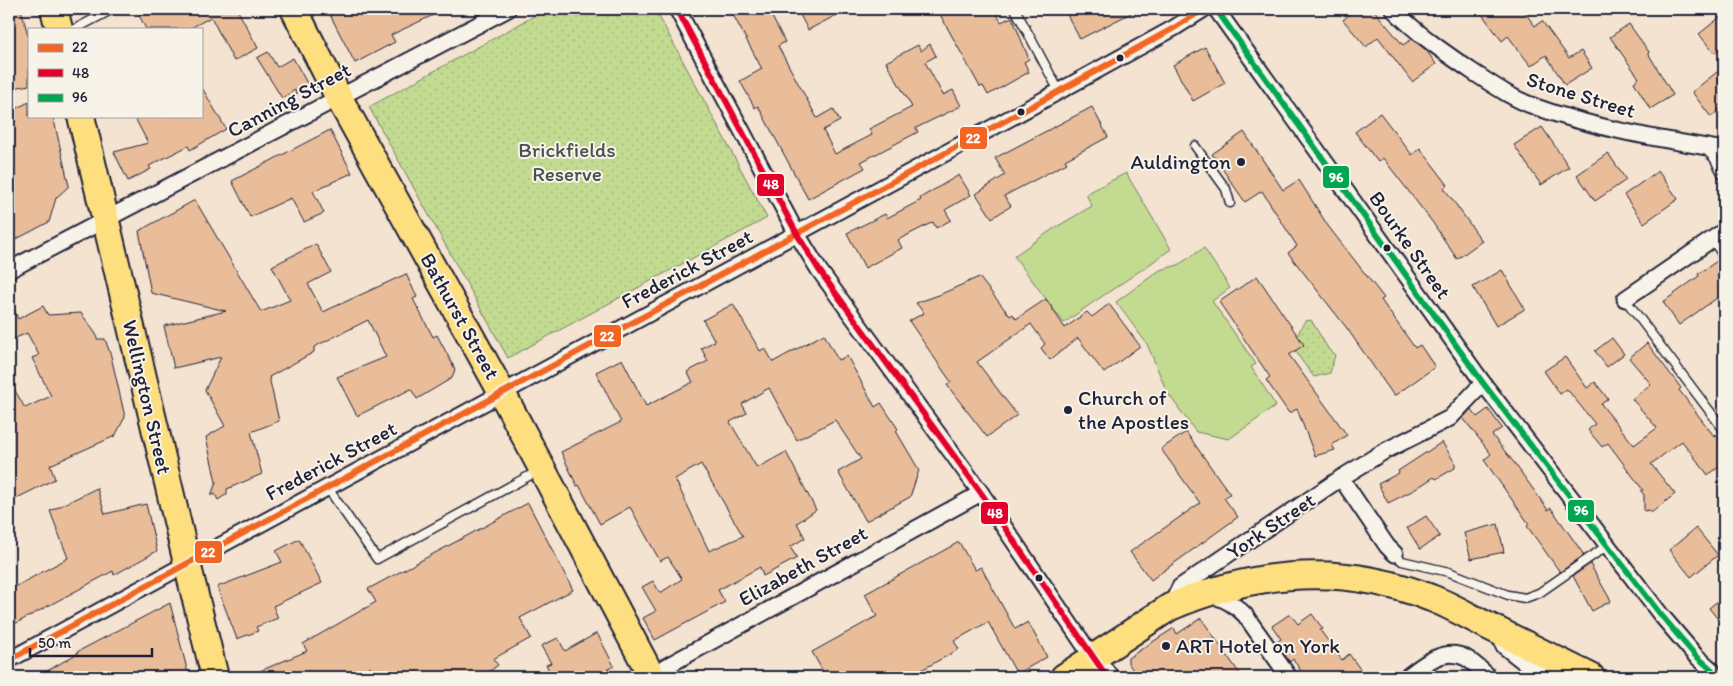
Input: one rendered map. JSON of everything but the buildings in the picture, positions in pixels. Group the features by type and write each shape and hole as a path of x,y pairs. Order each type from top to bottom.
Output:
{"highway":[{"path":"54,9 59,28"},
{"name":"Bathurst Street","path":"294,9 339,98 542,468 650,677"},
{"name":"Wellington Street","path":"81,118 187,563 216,677"},
{"path":"1170,607 1206,592 1271,577 1317,575 1350,577 1407,590 1432,598 1591,677"},
{"name":"York Street","path":"1064,677 1100,668 1170,607"}],"street":[{"name":"Canning Street","path":"9,270 508,9"},
{"path":"677,9 797,234 819,270 981,493 1100,668"},
{"name":"Bourke Street","path":"1216,9 1483,383 1661,615 1695,655 1718,674"},
{"name":"Stone Street","path":"1393,9 1408,25 1457,61 1501,90 1535,107 1588,123 1638,135 1724,150"},
{"name":"Frederick Street","path":"9,660 1059,91 1174,28 1198,11"},
{"path":"1625,299 1718,235"},
{"name":"York Street","path":"1170,607 1180,587 1341,478 1398,444 1450,418 1483,383"},
{"path":"1341,478 1387,546 1395,554"},
{"name":"Elizabeth Street","path":"650,677 981,493"},
{"path":"1206,592 1242,611 1289,677"},
{"path":"1459,611 1521,654 1548,677"},
{"path":"1407,677 1431,659 1450,653 1465,657 1487,675"}],"lane":[{"path":"77,28 111,9"},
{"path":"1015,9 1059,91"},
{"path":"1195,146 1226,189 1230,203"},
{"path":"1703,146 1714,158 1724,177"},
{"path":"1718,235 1724,257"},
{"path":"1625,299 1724,430"},
{"path":"327,487 377,559 542,468"},
{"path":"1395,554 1402,560 1449,572 1508,595 1525,598 1538,593 1608,545"}],"green space":[{"name":"Brickfields Reserve","path":"547,9 655,9 767,218 508,358 369,107"},
{"path":"1126,173 1171,249 1064,323 1014,256 1053,229 1092,206 1086,194"},
{"path":"1204,248 1230,288 1212,301 1256,364 1251,367 1276,406 1229,439 1196,432 1167,392 1147,344 1116,302 1160,270 1178,265"},
{"path":"1311,320 1329,350 1335,355 1330,373 1314,377 1300,358 1295,347 1303,324 1305,321"}],"transit line":[{"name":"48","path":"677,9 797,234 819,270 981,493 1107,677"},
{"name":"22","path":"9,660 1036,104 1174,28 1204,9"},
{"name":"96","path":"1216,9 1483,383 1661,615 1695,655 1712,670"}],"place":[{"name":"Auldington","path":"1241,162"},
{"name":"Church of the Apostles","path":"1068,410"},
{"name":"ART Hotel on York","path":"1166,646"}]}
